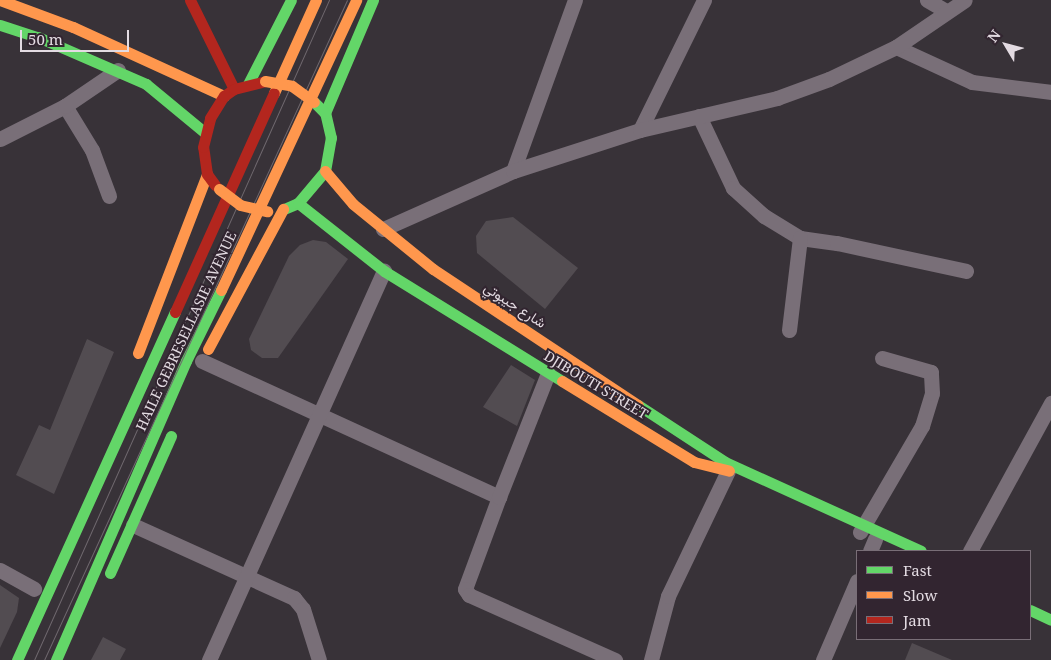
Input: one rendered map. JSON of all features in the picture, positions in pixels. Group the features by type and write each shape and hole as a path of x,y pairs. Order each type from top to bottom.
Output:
{"main road":[{"path":"0,0 73,27 224,96"},
{"path":"190,0 234,89"},
{"path":"248,84 291,0"},
{"name":"HAILE GEBRESELLASIE AVENUE","path":"17,660 168,321 316,0"},
{"name":"HAILE GEBRESELLASIE AVENUE","path":"56,660 186,360 356,0"},
{"path":"325,113 373,0"},
{"path":"0,25 118,70 146,84 204,132"},
{"path":"132,366 207,174 204,132 224,96 234,89 265,81 292,86 314,102 325,113 331,138 325,171 313,189 298,203 283,209 267,211 240,205 219,189 207,174"},
{"name":"شارع جيبوتي","path":"325,171 354,204 433,269 703,446"},
{"name":"DJIBOUTI STREET","path":"298,203 384,271 694,462 728,471 862,529 918,550"},
{"path":"200,366 283,209"},
{"path":"103,588 133,526 175,425"},
{"name":"DJIBOUTI STREET","path":"703,446 725,462 862,529 873,545 897,550"},
{"path":"1031,604 1051,613"},
{"path":"1031,610 1051,620"},
{"path":"69,660 82,633"},
{"path":"6,660 10,646"}],"street":[{"path":"513,171 575,0"},
{"path":"640,130 704,0"},
{"path":"927,0 946,11"},
{"path":"383,229 513,171 640,130 777,98 829,79 896,47 946,11 965,0"},
{"path":"896,47 972,82 1051,92"},
{"path":"0,140 65,106 118,70"},
{"path":"65,106 92,150 109,196"},
{"path":"699,116 733,188 764,216 800,238 837,243 966,272"},
{"path":"789,330 800,238"},
{"path":"209,660 247,580 317,416 384,271"},
{"path":"862,529 922,426 932,393 931,372 882,358"},
{"path":"200,366 498,497"},
{"path":"548,373 498,497 465,589 469,594 614,660"},
{"path":"971,550 1051,402"},
{"path":"651,660 668,596 728,471"},
{"path":"133,526 300,603 319,660"},
{"path":"0,570 34,588"},
{"path":"823,660 856,583"}],"building":[{"path":"513,217 578,268 545,309 477,253 476,236 486,221"},
{"path":"313,240 326,242 348,259 278,358 262,358 251,350 249,339 289,256 300,245"},
{"path":"87,339 114,352 54,494 16,475 39,425 50,430"},
{"path":"511,365 535,380 517,426 483,407"},
{"path":"0,585 19,598 17,612 0,648"},
{"path":"103,637 126,649 120,660 91,660"},
{"path":"912,643 952,660 905,660"}],"tram line":[{"path":"34,660 329,0"},
{"path":"44,660 347,0"}],"traffic: fast":[{"path":"248,84 291,0"},
{"path":"325,113 373,0"},
{"path":"0,25 38,37 146,84 204,132"},
{"path":"284,209 298,203 325,171 331,138 325,113 314,102"},
{"path":"298,203 384,271 562,381"},
{"path":"56,660 186,361 221,290"},
{"path":"17,660 175,312"},
{"path":"638,405 725,462 919,550"},
{"path":"110,573 171,436"},
{"path":"1031,610 1051,620"}],"traffic: slow":[{"path":"0,0 73,27 224,96"},
{"path":"274,93 316,0"},
{"path":"221,290 356,0"},
{"path":"265,81 292,86 314,102"},
{"path":"325,171 353,204 433,269 638,405"},
{"path":"138,353 207,174"},
{"path":"219,189 240,205 267,211"},
{"path":"208,349 283,209"},
{"path":"562,381 694,462 729,471"}],"traffic: jam":[{"path":"190,0 234,89"},
{"path":"215,185 207,174 203,147 210,118 224,96 234,89 265,81"},
{"path":"175,312 274,93"}]}
